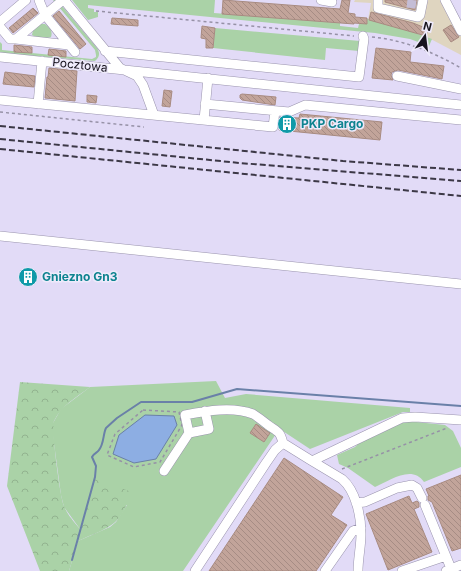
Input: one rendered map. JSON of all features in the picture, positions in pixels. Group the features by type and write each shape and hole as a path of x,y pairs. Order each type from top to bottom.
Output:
{"street":[{"path":"0,22 26,0"},
{"path":"0,27 10,39 72,48 45,15 39,0"},
{"path":"16,39 63,0"},
{"name":"Pocztowa","path":"63,0 120,68"},
{"path":"322,0 332,2"},
{"path":"378,0 378,8 408,11 418,17 420,15 423,0"},
{"path":"445,0 461,31"},
{"path":"105,51 359,77 363,36"},
{"name":"Pocztowa","path":"0,57 120,68"},
{"path":"38,104 42,61"},
{"path":"120,68 461,105"},
{"path":"120,68 137,76 143,85 154,115"},
{"path":"397,76 461,89"},
{"path":"204,120 208,78"},
{"path":"0,100 273,127 275,111"},
{"path":"205,104 289,112 305,105 461,120"},
{"path":"0,236 461,284"},
{"path":"164,471 189,433 209,429 205,411"},
{"path":"189,433 185,415 205,411 244,411 254,415 281,434 283,443 347,483 356,503 361,528 358,571"},
{"path":"312,461 402,418 415,417 460,421"},
{"path":"195,571 266,463 275,450 283,443"},
{"path":"356,503 365,502 397,488 412,485 417,488 424,502 434,539 446,556 450,570 461,565"},
{"path":"325,571 353,531 361,528"},
{"path":"402,571 446,556"}],"path":[{"path":"96,11 363,36 406,44 426,50 461,68"},
{"path":"0,112 144,127"},
{"path":"143,410 179,412 182,425 160,462 134,467 107,455 114,434 143,410"},
{"path":"331,472 348,468 448,427"}],"shaded area":[{"path":"355,0 443,0 461,36 461,55 425,36 368,20 371,3 354,2"}],"green space":[{"path":"53,0 57,0 97,48 99,55 95,61 0,53 0,42 2,44 2,50 92,59 96,57 95,50"},
{"path":"72,0 215,0 214,13 340,23 340,26 358,28 359,24 367,23 367,19 432,39 429,46 410,39 375,33 88,5 88,8 94,9 94,12 98,12 98,17 88,20"},
{"path":"41,24 45,24 50,28 52,33 51,37 41,38 32,35 33,30"},
{"path":"215,28 360,41 359,51 326,48 325,60 213,48"},
{"path":"216,381 225,398 246,394 410,408 410,412 403,412 310,449 254,412 237,413 253,418 276,434 183,571 69,571 78,541 110,527 116,522 127,505 86,508 80,529 64,507 53,436 53,423 61,409 90,387"},
{"path":"20,382 90,387 61,410 54,421 53,426 56,463 62,500 67,512 80,529 95,477 131,492 127,504 118,519 106,529 78,541 69,571 40,571 7,486"},
{"path":"407,421 445,425 453,431 461,448 461,467 424,482 413,474 407,474 393,478 375,487 348,468 339,464 337,455 355,447 358,441"}],"water":[{"path":"145,415 174,416 177,425 156,459 134,463 113,454 119,435"}],"building":[{"path":"223,0 340,9 342,0 350,0 348,13 355,14 355,17 367,18 367,24 222,14"},
{"path":"385,0 417,0 415,10 385,2"},
{"path":"33,8 38,13 13,33 9,28"},
{"path":"59,11 86,44 80,49 53,16"},
{"path":"371,12 413,23 428,29 426,36 369,20"},
{"path":"112,18 138,20 138,26 111,24"},
{"path":"451,25 459,37 451,42 443,30"},
{"path":"202,26 215,28 213,48 206,48 206,39 201,38"},
{"path":"14,45 32,47 32,53 14,52"},
{"path":"376,48 411,52 410,62 444,66 442,79 398,70 392,72 391,75 393,80 372,78"},
{"path":"49,49 66,51 66,57 48,55"},
{"path":"49,68 77,71 75,101 45,98"},
{"path":"5,72 35,76 34,87 3,84"},
{"path":"164,90 172,91 170,107 162,106"},
{"path":"87,95 97,96 96,103 87,102"},
{"path":"240,95 276,97 275,105 242,100"},
{"path":"300,114 382,122 380,140 279,130 280,117 299,118"},
{"name":"Gniezno Gn3","path":"23,272 36,277 34,283 21,278"},
{"path":"256,424 270,433 264,442 250,433"},
{"path":"284,458 343,497 331,515 347,525 316,571 209,571"},
{"path":"461,475 461,548 452,551 432,502 428,500 429,496 426,489"},
{"path":"409,496 412,503 417,501 419,503 419,507 414,509 432,552 388,570 366,514"}],"waterway":[{"path":"72,560 95,477 96,466 92,457 101,448 106,428 117,418 141,402 192,402 237,389 461,406"}],"tunnel":[{"path":"411,8 412,0"}],"railway":[{"path":"0,126 343,161 461,170"},
{"path":"0,139 240,163 461,181"},
{"path":"0,149 461,196"}],"place":[{"name":"PKP Cargo","path":"287,124"},
{"name":"Gniezno Gn3","path":"28,277"}]}
